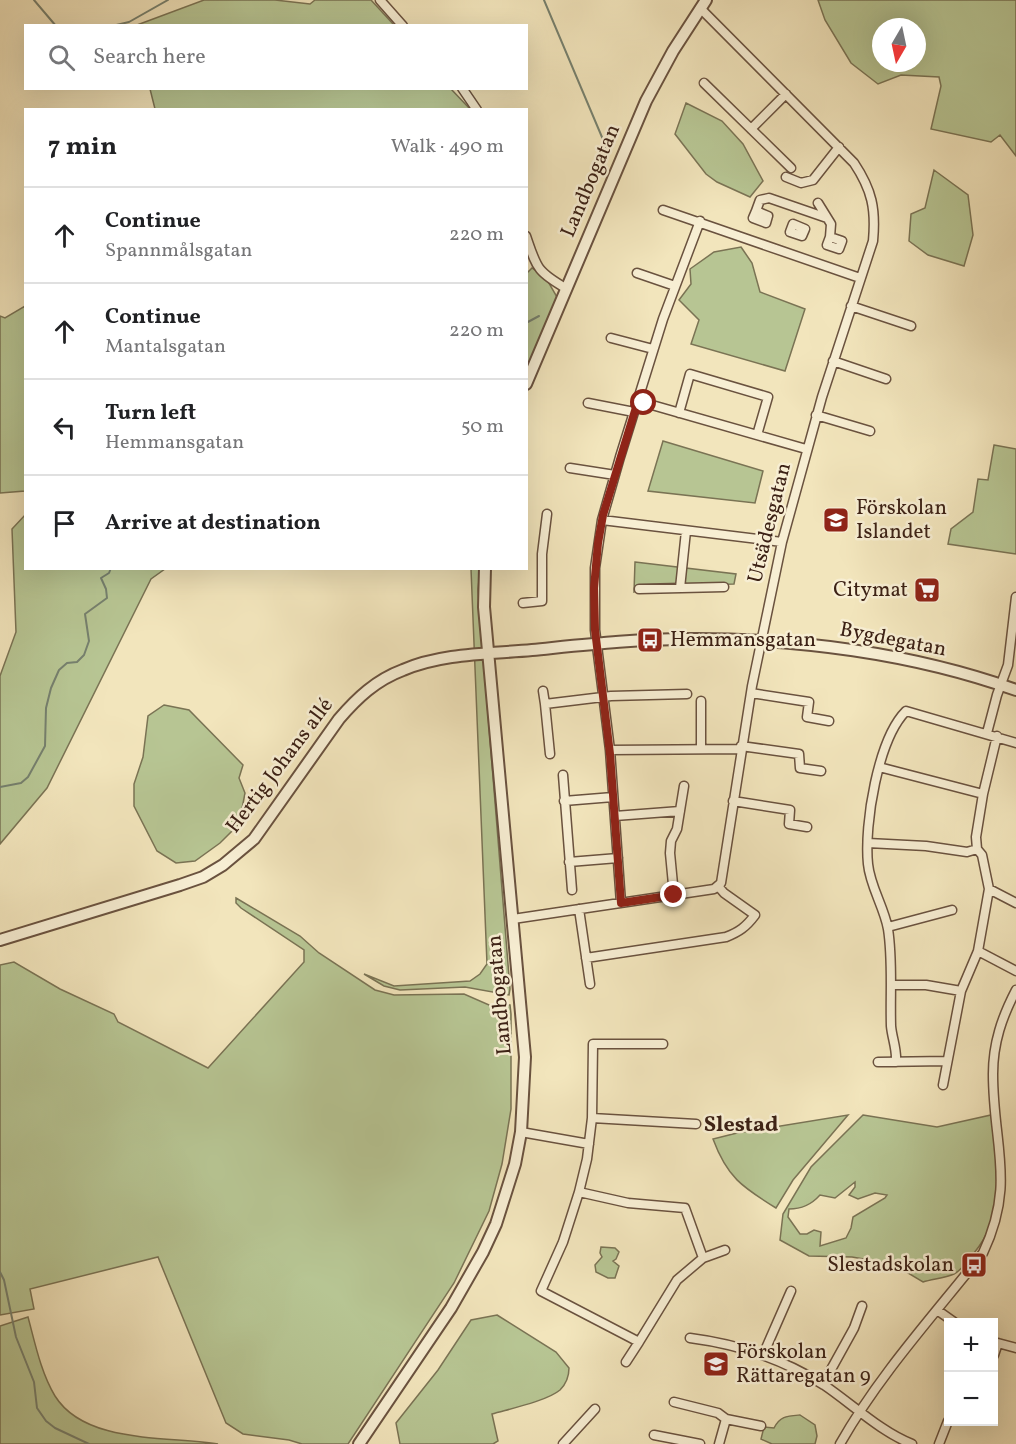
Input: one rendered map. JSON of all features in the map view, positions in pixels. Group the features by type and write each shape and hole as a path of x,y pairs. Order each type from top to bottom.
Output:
{"street":[{"path":"380,0 402,24"},
{"name":"Utsädesgatan","path":"703,4 854,163 868,186 875,219 873,241 806,449 760,641"},
{"name":"Landbogatan","path":"528,379 646,101 673,51 703,4"},
{"path":"704,83 790,168"},
{"path":"463,90 476,108"},
{"path":"751,129 786,94"},
{"path":"786,177 801,183 813,180 839,147"},
{"path":"756,211 760,200 765,198 827,218"},
{"path":"818,203 831,224 830,237"},
{"path":"792,224 798,208"},
{"path":"663,210 860,278"},
{"path":"621,903 610,750 596,644 595,568 602,520 653,349 700,221"},
{"path":"528,242 537,268 551,280 567,289"},
{"path":"637,273 675,286"},
{"path":"851,306 911,326"},
{"path":"611,338 653,349"},
{"path":"833,361 886,379"},
{"path":"679,413 690,374 768,397 757,435"},
{"path":"638,401 806,449"},
{"path":"588,403 634,412"},
{"path":"816,415 870,431"},
{"path":"570,468 615,475"},
{"path":"523,603 542,601 542,554 547,514"},
{"path":"602,520 783,542"},
{"path":"680,588 686,531"},
{"name":"Landbogatan","path":"360,1444 451,1308 483,1252 506,1194 521,1132 525,1057 484,607 485,570"},
{"path":"639,588 724,587"},
{"path":"987,733 1011,654 1016,597"},
{"name":"Bygdegatan","path":"488,654 684,639 760,641 877,655 960,673 1016,690"},
{"path":"513,919 674,895 718,886 723,878 741,747 760,641"},
{"name":"Hertig Johans allé","path":"0,940 203,877 223,865 254,839 339,719 367,690 384,678 426,662 488,654"},
{"path":"543,692 550,754"},
{"path":"751,693 809,702 807,717 829,721"},
{"path":"545,704 603,697 687,694"},
{"path":"701,701 701,749"},
{"path":"896,1062 897,1054 891,1029 891,953 888,927 868,864 870,810 886,745 900,717 906,711 1016,743"},
{"path":"943,1085 961,991 978,951 989,889 982,855 977,849 976,837 982,794 997,736"},
{"path":"610,750 741,747 799,754 800,768 821,771"},
{"path":"879,767 982,794"},
{"path":"562,775 572,890"},
{"path":"674,895 671,841 677,828 684,786"},
{"path":"564,801 613,797"},
{"path":"733,801 790,810 789,824 807,827"},
{"path":"615,816 680,811"},
{"path":"868,843 926,846 967,852 977,849"},
{"path":"569,862 618,858"},
{"path":"586,958 726,938 739,932 757,913 724,893 718,886"},
{"path":"989,889 1016,903"},
{"path":"579,909 590,984"},
{"path":"888,927 952,910"},
{"path":"978,951 1016,972"},
{"path":"891,985 926,985 961,991"},
{"path":"840,1444 860,1411 982,1254 1000,1222 1008,1176 993,1077 995,1046 1002,1018 1016,990"},
{"path":"639,1342 542,1291 563,1242 579,1192 589,1144 592,1118 593,1040 663,1044"},
{"path":"878,1062 947,1061"},
{"path":"592,1118 696,1124"},
{"path":"521,1132 589,1144"},
{"path":"579,1192 628,1203 685,1208 703,1258"},
{"path":"626,1362 677,1280 703,1258 725,1250"},
{"path":"763,1355 791,1291"},
{"path":"823,1384 854,1328 862,1306"},
{"path":"937,1310 947,1318"},
{"path":"690,1338 722,1342 763,1355 823,1384 892,1434 912,1444"},
{"path":"998,1344 1016,1348"},
{"name":"Landbogatan","path":"367,1444 398,1388"},
{"path":"674,1402 718,1413 726,1419 761,1426"},
{"path":"563,1444 595,1409"},
{"path":"719,1444 726,1419"},
{"path":"939,1444 946,1426"},
{"path":"654,1435 700,1444"}],"green space":[{"path":"204,0 275,0 310,4 315,0 371,0 393,24 140,24"},
{"path":"818,0 1016,0 1016,156 1000,135 991,142 931,129 941,86 939,77 901,75 878,84 851,63 825,20"},
{"path":"150,90 452,90 469,108 155,108"},
{"path":"686,103 722,121 743,144 763,181 750,197 717,182 706,174 675,134"},
{"path":"934,170 968,195 973,235 964,266 928,255 909,241 911,214 925,208"},
{"path":"741,247 752,263 760,292 805,309 785,371 691,344 699,320 679,300 691,284 690,269 714,252"},
{"path":"532,268 546,278 557,297 528,370 528,272"},
{"path":"24,307 24,491 0,493 0,316 5,318"},
{"path":"663,441 763,471 755,503 648,491"},
{"path":"994,445 1016,449 1016,554 948,544 951,529 973,512 978,479 988,480"},
{"path":"24,516 24,570 164,570 151,579 47,788 0,844 0,676 16,632 12,529"},
{"path":"635,562 736,574 734,584 637,586 637,591 634,592"},
{"path":"471,570 480,570 478,590 509,995 465,987 400,990 384,986 364,974 394,986 470,981 480,974 487,964"},
{"path":"164,705 189,710 243,765 239,778 245,793 237,826 220,843 195,861 176,863 157,851 134,806 134,784 143,757 148,716"},
{"path":"236,898 300,936 319,953 375,990 394,995 464,994 489,1005 510,1005 511,1109 502,1164 489,1211 454,1283 348,1444 302,1444 243,1434 226,1423 158,1257 30,1289 34,1309 0,1315 0,965 14,962 60,989 114,1014 118,1022 208,1068 304,962 304,950 241,908 236,903"},
{"path":"848,1115 793,1180 776,1208 737,1180 724,1163 713,1139 737,1133"},
{"path":"863,1115 937,1127 991,1115 998,1169 998,1187 992,1221 985,1237 957,1272 923,1282 893,1264 852,1257 809,1256 780,1240 783,1214 811,1167","holes":["855,1182 855,1187 849,1195 858,1199 875,1193 887,1195 853,1217 846,1238 820,1246 821,1232 814,1230 807,1234 800,1234 788,1217 789,1209 806,1206 820,1195 835,1198"]},
{"path":"601,1247 615,1248 619,1252 613,1261 619,1266 615,1278 608,1278 596,1272 595,1265 602,1257"},
{"path":"497,1315 556,1352 569,1368 562,1388 537,1401 492,1414 498,1441 493,1444 400,1444 396,1423 438,1370 471,1320"},
{"path":"28,1317 46,1378 55,1396 68,1412 86,1423 128,1435 218,1444 0,1444 0,1326"},
{"path":"800,1415 815,1425 817,1436 815,1444 772,1444 761,1439 764,1427 774,1428 784,1417"}],"waterway":[{"path":"34,0 54,24"},
{"path":"120,24 129,22 168,0"},
{"path":"544,0 607,149"},
{"path":"528,322 539,316"},
{"path":"0,787 21,783 28,777 45,746 46,708 51,688 59,670 67,663 77,662 84,655 89,641 85,614 107,598 101,578 110,570"},
{"path":"0,1272 4,1280 16,1337 34,1382 37,1408 46,1421 55,1428 89,1444"}],"place":[{"name":"Förskolan Islandet","path":"836,520"},
{"name":"Citymat","path":"927,590"},
{"name":"Hemmansgatan","path":"650,640"},
{"name":"Slestadskolan","path":"974,1265"},
{"name":"Förskolan Rättaregatan 9","path":"716,1364"}],"district":[{"name":"Slestad","path":"741,1125"}],"route":[{"path":"644,403 638,401 602,520 595,568 595,630 610,754 621,903 674,895"}]}
